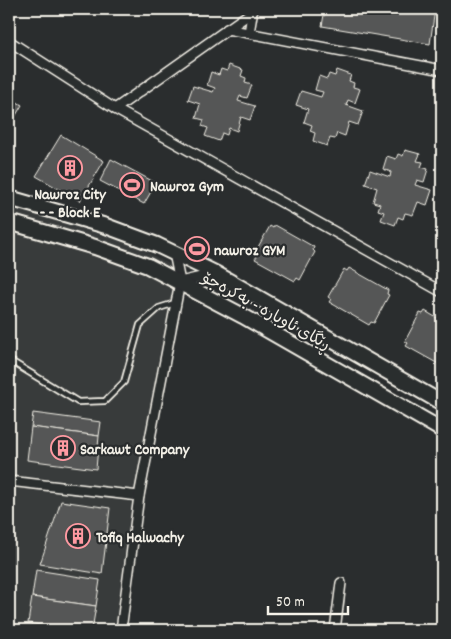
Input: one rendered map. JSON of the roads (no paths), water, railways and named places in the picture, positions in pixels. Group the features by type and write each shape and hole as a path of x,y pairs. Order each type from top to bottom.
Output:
{"main road":[{"path":"9,198 113,229 158,245 221,277 442,403"},
{"name":"ڕێگای ئاوبارە - بەکرەجۆ","path":"9,222 95,247 148,266 214,300 442,430"},
{"path":"148,266 156,257 158,245"},
{"path":"214,300 216,288 221,277"}],"street":[{"path":"115,109 252,10"},
{"path":"248,33 252,10"},
{"path":"227,29 442,70"},
{"path":"9,41 115,109 442,290"},
{"path":"121,630 139,496 180,282 174,253"},
{"path":"180,282 221,277"},
{"path":"9,481 139,496"},
{"path":"335,630 341,583"}],"lane":[{"path":"9,360 78,402 105,401 124,382 140,325 159,308 176,303"}],"place":[{"name":"Nawroz City - - Block E","path":"70,168"},
{"name":"Nawroz Gym","path":"132,185"},
{"name":"nawroz GYM","path":"197,249"},
{"name":"Sarkawt Company","path":"63,448"},
{"name":"Tofiq Halwachy","path":"78,536"}]}
